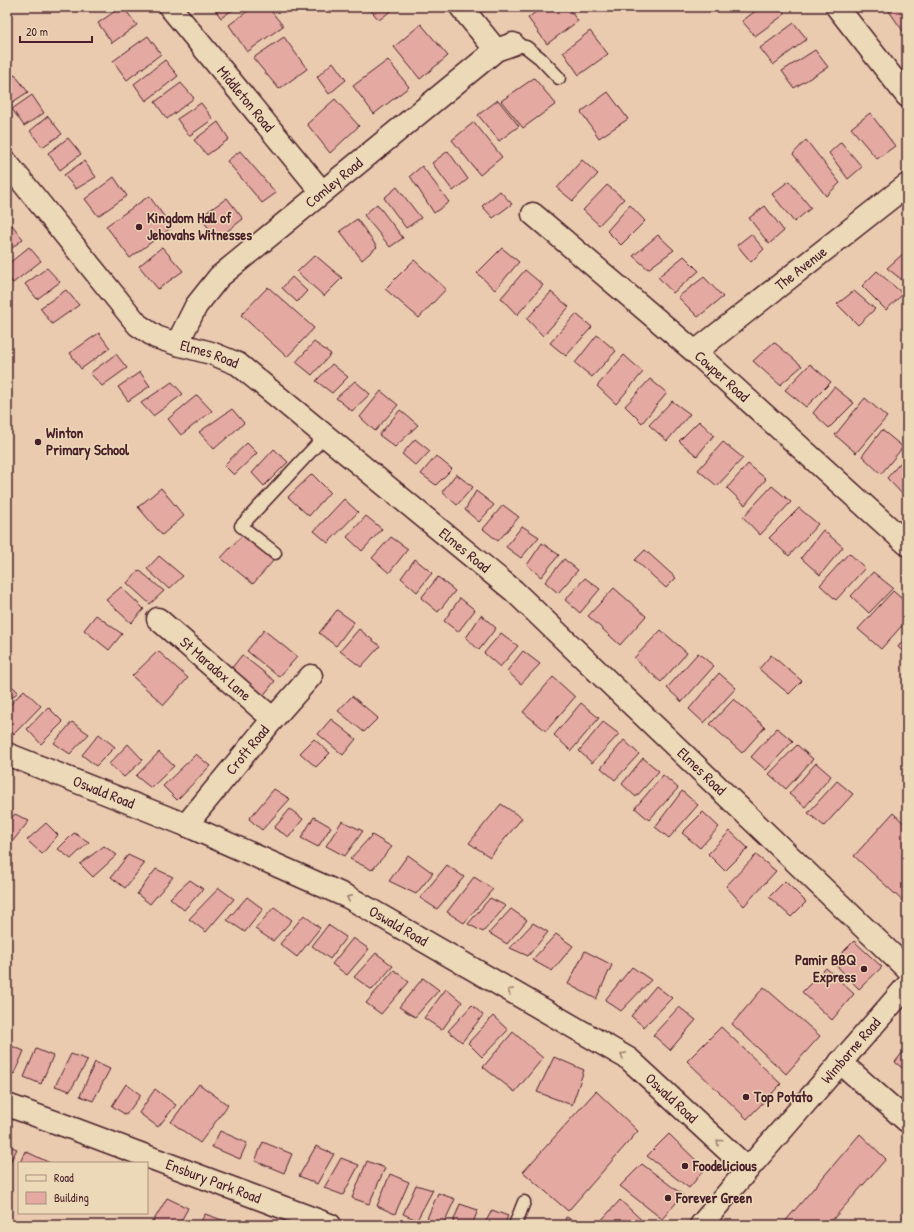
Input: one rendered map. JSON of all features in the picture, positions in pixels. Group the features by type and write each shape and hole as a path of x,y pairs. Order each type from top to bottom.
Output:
{"street":[{"name":"Middleton Road","path":"170,7 322,192"},
{"path":"461,7 505,47"},
{"path":"837,7 907,96"},
{"name":"Comley Road","path":"177,344 196,306 219,277 322,192 505,47"},
{"name":"Elmes Road","path":"7,163 138,325 156,337 211,353 238,364 514,591 907,969"},
{"name":"The Avenue","path":"695,352 907,185"},
{"name":"Cowper Road","path":"533,214 695,352 907,544"},
{"name":"St Maradox Lane","path":"158,619 273,719"},
{"name":"Croft Road","path":"186,825 273,719 311,676"},
{"name":"Oswald Road","path":"7,754 186,825 348,897 629,1059 748,1169"},
{"name":"Wimborne Road","path":"701,1225 907,986"},
{"path":"840,1062 907,1120"},
{"name":"Ensbury Park Road","path":"7,1105 330,1225"}],"lane":[{"path":"505,47 526,47 540,58 559,78"},
{"path":"275,553 241,526 325,436"},
{"path":"515,1225 524,1202"}],"building":[{"path":"123,7 137,25 112,43 98,23"},
{"path":"213,7 237,7 221,18"},
{"path":"253,7 268,7 283,26 247,52 229,25"},
{"path":"368,7 396,7 379,20"},
{"path":"542,7 567,7 578,21 547,44 528,18"},
{"path":"761,7 780,7 785,14 755,36 742,21"},
{"path":"886,7 907,7 907,29 903,31"},
{"path":"794,23 807,39 773,65 760,48"},
{"path":"421,24 448,56 420,79 394,47"},
{"path":"590,31 608,54 579,75 563,52"},
{"path":"148,36 161,54 127,80 113,61"},
{"path":"284,37 307,69 279,89 253,58"},
{"path":"815,50 828,67 794,88 782,71"},
{"path":"165,60 178,76 146,101 134,84"},
{"path":"388,60 409,87 374,114 353,86"},
{"path":"333,62 346,80 329,94 317,77"},
{"path":"15,75 28,92 8,105 7,80"},
{"path":"534,78 556,104 523,128 501,101"},
{"path":"181,83 194,98 167,119 155,102"},
{"path":"608,92 628,119 599,138 581,112"},
{"path":"32,95 44,113 24,126 12,109"},
{"path":"335,99 359,126 330,153 307,124"},
{"path":"498,100 519,126 499,141 478,115"},
{"path":"201,103 213,119 189,136 177,119"},
{"path":"870,113 895,146 877,159 851,128"},
{"path":"48,116 62,134 42,147 30,131"},
{"path":"218,122 229,139 207,155 194,140"},
{"path":"474,122 502,157 480,175 452,140"},
{"path":"68,138 81,154 60,170 48,153"},
{"path":"806,140 840,183 826,196 793,154"},
{"path":"841,142 862,167 848,179 829,153"},
{"path":"240,151 276,193 262,203 227,161"},
{"path":"448,151 468,179 453,191 432,163"},
{"path":"582,160 598,174 573,201 557,188"},
{"path":"84,161 96,177 76,189 64,175"},
{"path":"422,166 449,202 434,213 410,176"},
{"path":"114,177 127,196 98,216 85,199"},
{"path":"789,181 811,208 794,222 772,194"},
{"path":"607,185 624,199 599,225 583,210"},
{"path":"397,187 421,218 406,228 384,198"},
{"path":"500,191 512,204 493,218 482,206"},
{"name":"Kingdom Hall of Jehovahs Witnesses","path":"149,196 172,227 130,258 106,226"},
{"path":"227,198 243,219 217,239 200,217"},
{"path":"377,204 403,238 390,247 364,215"},
{"path":"630,205 645,221 621,245 607,231"},
{"path":"765,206 784,231 769,244 749,218"},
{"path":"357,219 377,247 362,260 340,231"},
{"path":"12,225 23,239 7,252 7,230"},
{"path":"751,234 764,249 751,262 737,245"},
{"path":"658,235 674,250 648,269 633,256"},
{"path":"29,247 41,261 13,283 7,276 7,265"},
{"path":"162,247 183,271 158,289 139,266"},
{"path":"502,248 519,262 495,290 477,273"},
{"path":"905,252 907,253 907,284 887,268"},
{"path":"315,255 342,278 324,296 297,272"},
{"path":"684,256 699,271 673,293 658,277"},
{"path":"414,260 446,289 419,318 385,289"},
{"path":"47,268 60,282 37,299 25,284"},
{"path":"525,270 543,285 517,315 501,298"},
{"path":"877,271 903,294 886,310 862,286"},
{"path":"292,277 307,291 297,302 282,288"},
{"path":"704,277 723,297 698,317 678,297"},
{"path":"268,287 314,328 287,357 241,315"},
{"path":"66,290 79,305 52,324 40,308"},
{"path":"854,291 875,309 858,325 837,304"},
{"path":"551,292 569,307 543,336 527,319"},
{"path":"576,314 592,327 566,356 550,343"},
{"path":"99,333 110,348 81,369 70,353"},
{"path":"597,335 616,351 592,377 575,363"},
{"path":"314,342 331,354 312,375 296,362"},
{"path":"774,342 802,366 780,385 753,361"},
{"path":"116,354 127,368 102,386 90,373"},
{"path":"624,355 643,372 616,404 597,386"},
{"path":"332,364 348,377 332,393 316,381"},
{"path":"810,364 831,382 806,407 785,390"},
{"path":"140,372 150,386 128,401 118,387"},
{"path":"650,379 667,393 642,423 625,406"},
{"path":"355,381 370,394 352,411 336,398"},
{"path":"172,382 183,394 153,416 141,403"},
{"path":"834,387 854,403 829,428 813,413"},
{"path":"381,391 398,405 375,431 360,417"},
{"path":"197,395 212,411 181,435 168,419"},
{"path":"865,398 887,417 856,453 835,435"},
{"path":"672,401 690,414 667,441 649,425"},
{"path":"232,409 244,423 214,449 199,432"},
{"path":"400,410 418,425 395,447 379,435"},
{"path":"699,421 714,435 697,456 679,441"},
{"path":"882,430 903,447 881,474 862,456"},
{"path":"415,439 430,451 416,466 402,454"},
{"path":"723,442 743,458 717,486 698,470"},
{"path":"247,443 257,453 234,475 224,465"},
{"path":"274,449 288,462 264,486 252,473"},
{"path":"907,455 907,496 906,498 887,478"},
{"path":"436,456 452,469 436,485 421,474"},
{"path":"748,464 766,479 745,505 727,488"},
{"path":"312,474 330,492 309,516 288,497"},
{"path":"456,474 473,487 457,505 442,492"},
{"path":"772,486 791,502 760,535 743,517"},
{"path":"161,488 184,516 162,535 138,507"},
{"path":"476,491 494,505 479,522 465,510"},
{"path":"344,499 358,512 328,543 314,531"},
{"path":"503,505 519,517 498,541 483,529"},
{"path":"799,508 818,524 789,556 769,538"},
{"path":"366,516 382,529 362,551 347,537"},
{"path":"522,526 539,537 521,558 506,547"},
{"path":"823,530 843,547 820,575 801,558"},
{"path":"243,534 273,561 253,584 221,558"},
{"path":"391,537 408,549 389,573 372,558"},
{"path":"542,543 559,555 541,577 527,565"},
{"path":"645,550 676,578 666,588 635,560"},
{"path":"849,553 865,568 836,600 820,585"},
{"path":"159,556 183,576 169,589 147,569"},
{"path":"415,559 432,573 417,592 401,578"},
{"path":"564,559 578,570 558,593 545,582"},
{"path":"139,570 164,591 150,604 127,583"},
{"path":"873,572 893,588 869,613 851,596"},
{"path":"438,577 455,591 438,612 421,598"},
{"path":"585,578 600,589 580,613 565,600"},
{"path":"121,587 144,609 131,623 106,600"},
{"path":"614,588 646,616 620,645 588,616"},
{"path":"893,591 907,603 907,620 881,649 858,629"},
{"path":"460,598 475,610 458,632 444,621"},
{"path":"337,610 354,622 336,646 319,633"},
{"path":"96,615 122,634 109,650 84,630"},
{"path":"481,615 496,628 479,650 466,638"},
{"path":"359,629 380,646 361,667 340,651"},
{"path":"264,630 297,657 279,677 247,651"},
{"path":"661,630 687,653 661,682 634,658"},
{"path":"501,633 518,646 500,667 484,653"},
{"path":"907,635 907,655 898,647"},
{"path":"158,651 188,678 164,705 132,676"},
{"path":"523,651 540,664 521,684 507,671"},
{"path":"698,653 714,666 682,702 667,688"},
{"path":"242,655 275,681 262,697 231,669"},
{"path":"771,655 802,681 789,694 759,669"},
{"path":"719,673 736,688 704,723 689,709"},
{"path":"553,677 575,697 546,731 523,712"},
{"path":"7,681 18,692 7,702"},
{"path":"24,690 41,706 14,734 7,728 7,708"},
{"path":"352,696 378,718 364,732 338,711"},
{"path":"734,699 765,727 742,753 710,724"},
{"path":"581,703 599,718 571,751 554,735"},
{"path":"48,707 63,722 41,744 27,729"},
{"path":"331,719 356,739 343,755 318,734"},
{"path":"72,722 89,734 70,754 54,743"},
{"path":"603,722 619,734 592,763 579,751"},
{"path":"777,728 793,741 766,770 751,757"},
{"path":"99,734 115,747 96,766 82,755"},
{"path":"314,739 330,753 316,767 300,753"},
{"path":"624,740 639,754 615,780 601,768"},
{"path":"128,744 143,760 124,777 109,764"},
{"path":"797,745 813,759 786,789 769,774"},
{"path":"159,752 174,766 151,788 136,776"},
{"path":"196,754 210,766 177,800 163,786"},
{"path":"643,758 659,771 636,797 622,784"},
{"path":"816,763 831,776 805,807 789,794"},
{"path":"663,775 678,788 649,820 635,808"},
{"path":"837,781 853,794 824,826 808,813"},
{"path":"274,789 290,799 262,830 249,819"},
{"path":"682,791 698,805 669,838 655,827"},
{"path":"501,804 522,818 490,857 469,843"},
{"path":"290,809 303,819 289,837 274,828"},
{"path":"703,812 719,827 700,848 682,833"},
{"path":"893,813 907,826 907,905 854,856"},
{"path":"15,814 29,821 12,842 7,838 7,823"},
{"path":"314,817 331,827 318,847 301,838"},
{"path":"342,821 363,831 345,856 326,846"},
{"path":"46,823 58,835 42,854 27,840"},
{"path":"730,831 748,848 725,871 708,854"},
{"path":"74,833 89,842 71,859 58,849"},
{"path":"372,835 392,847 372,870 350,859"},
{"path":"104,846 117,855 93,877 80,864"},
{"path":"128,855 145,863 125,888 111,877"},
{"path":"408,855 433,873 416,894 389,881"},
{"path":"756,855 776,871 744,906 726,886"},
{"path":"447,865 464,877 437,909 420,898"},
{"path":"156,869 173,877 150,904 137,894"},
{"path":"474,877 493,889 464,923 447,912"},
{"path":"190,880 203,889 184,910 170,898"},
{"path":"785,881 806,902 791,917 769,897"},
{"path":"219,888 234,899 206,932 189,919"},
{"path":"247,897 263,909 245,932 227,920"},
{"path":"490,898 506,906 483,932 468,924"},
{"path":"274,907 292,920 273,941 255,929"},
{"path":"511,909 527,920 507,944 489,933"},
{"path":"304,915 320,928 297,957 280,944"},
{"path":"533,923 548,932 528,956 510,948"},
{"path":"328,925 346,937 330,959 312,946"},
{"path":"556,934 573,946 552,971 532,960"},
{"path":"353,938 369,949 347,975 332,964"},
{"path":"854,941 882,967 859,989 833,962"},
{"path":"585,951 612,965 596,999 568,984"},
{"path":"376,953 393,966 372,990 354,977"},
{"path":"632,967 651,980 621,1011 605,1000"},
{"path":"826,968 854,994 832,1020 802,992"},
{"path":"394,970 409,982 381,1014 366,1003"},
{"path":"423,978 439,990 415,1017 399,1007"},
{"path":"656,986 672,998 644,1027 631,1016"},
{"path":"764,987 820,1036 786,1074 732,1024"},
{"path":"446,989 462,1002 442,1030 424,1018"},
{"path":"472,1005 483,1015 462,1042 448,1031"},
{"path":"679,1007 696,1020 670,1050 653,1035"},
{"path":"493,1016 508,1030 482,1057 468,1043"},
{"path":"721,1027 781,1084 747,1119 687,1061"},
{"path":"513,1032 543,1058 515,1092 483,1067"},
{"path":"7,1044 24,1051 14,1074 7,1071"},
{"path":"907,1047 907,1072 895,1062"},
{"path":"36,1049 53,1056 41,1084 24,1077"},
{"path":"71,1054 88,1060 70,1091 55,1086"},
{"path":"554,1057 584,1070 572,1105 537,1092"},
{"path":"95,1062 110,1069 93,1101 80,1096"},
{"path":"126,1084 141,1095 126,1115 112,1106"},
{"path":"199,1084 228,1105 200,1143 171,1122"},
{"path":"155,1089 176,1105 158,1127 139,1113"},
{"path":"596,1091 638,1131 568,1211 523,1172"},
{"path":"220,1131 247,1143 240,1159 212,1147"},
{"path":"669,1134 705,1169 689,1188 647,1156"},
{"path":"860,1134 886,1159 828,1225 782,1225"},
{"path":"263,1142 292,1154 284,1173 255,1161"},
{"path":"7,1145 17,1149 7,1168"},
{"path":"316,1146 334,1154 317,1184 299,1176"},
{"path":"25,1151 48,1162 20,1162"},
{"path":"341,1158 359,1165 343,1195 324,1188"},
{"path":"367,1161 385,1168 369,1204 352,1198"},
{"path":"642,1164 683,1195 662,1219 620,1186"},
{"path":"390,1174 409,1182 395,1214 377,1206"},
{"path":"416,1185 433,1190 417,1220 403,1214"},
{"path":"438,1193 455,1199 443,1225 430,1225 425,1223"},
{"path":"167,1198 188,1208 179,1225 151,1225"},
{"path":"620,1200 647,1225 597,1225"},
{"path":"460,1204 478,1210 472,1225 452,1225"},
{"path":"492,1210 508,1216 504,1225 484,1225"},
{"path":"907,1213 907,1225 898,1225 897,1224"},
{"path":"205,1214 225,1221 224,1225 199,1225"},
{"path":"566,1217 580,1223 579,1225 564,1225"}],"place":[{"name":"Kingdom Hall of Jehovahs Witnesses","path":"139,227"},
{"name":"Winton Primary School","path":"38,442"},
{"name":"Pamir BBQ Express","path":"864,969"},
{"name":"Top Potato","path":"746,1097"},
{"name":"Foodelicious","path":"685,1166"},
{"name":"Forever Green","path":"668,1198"}]}
